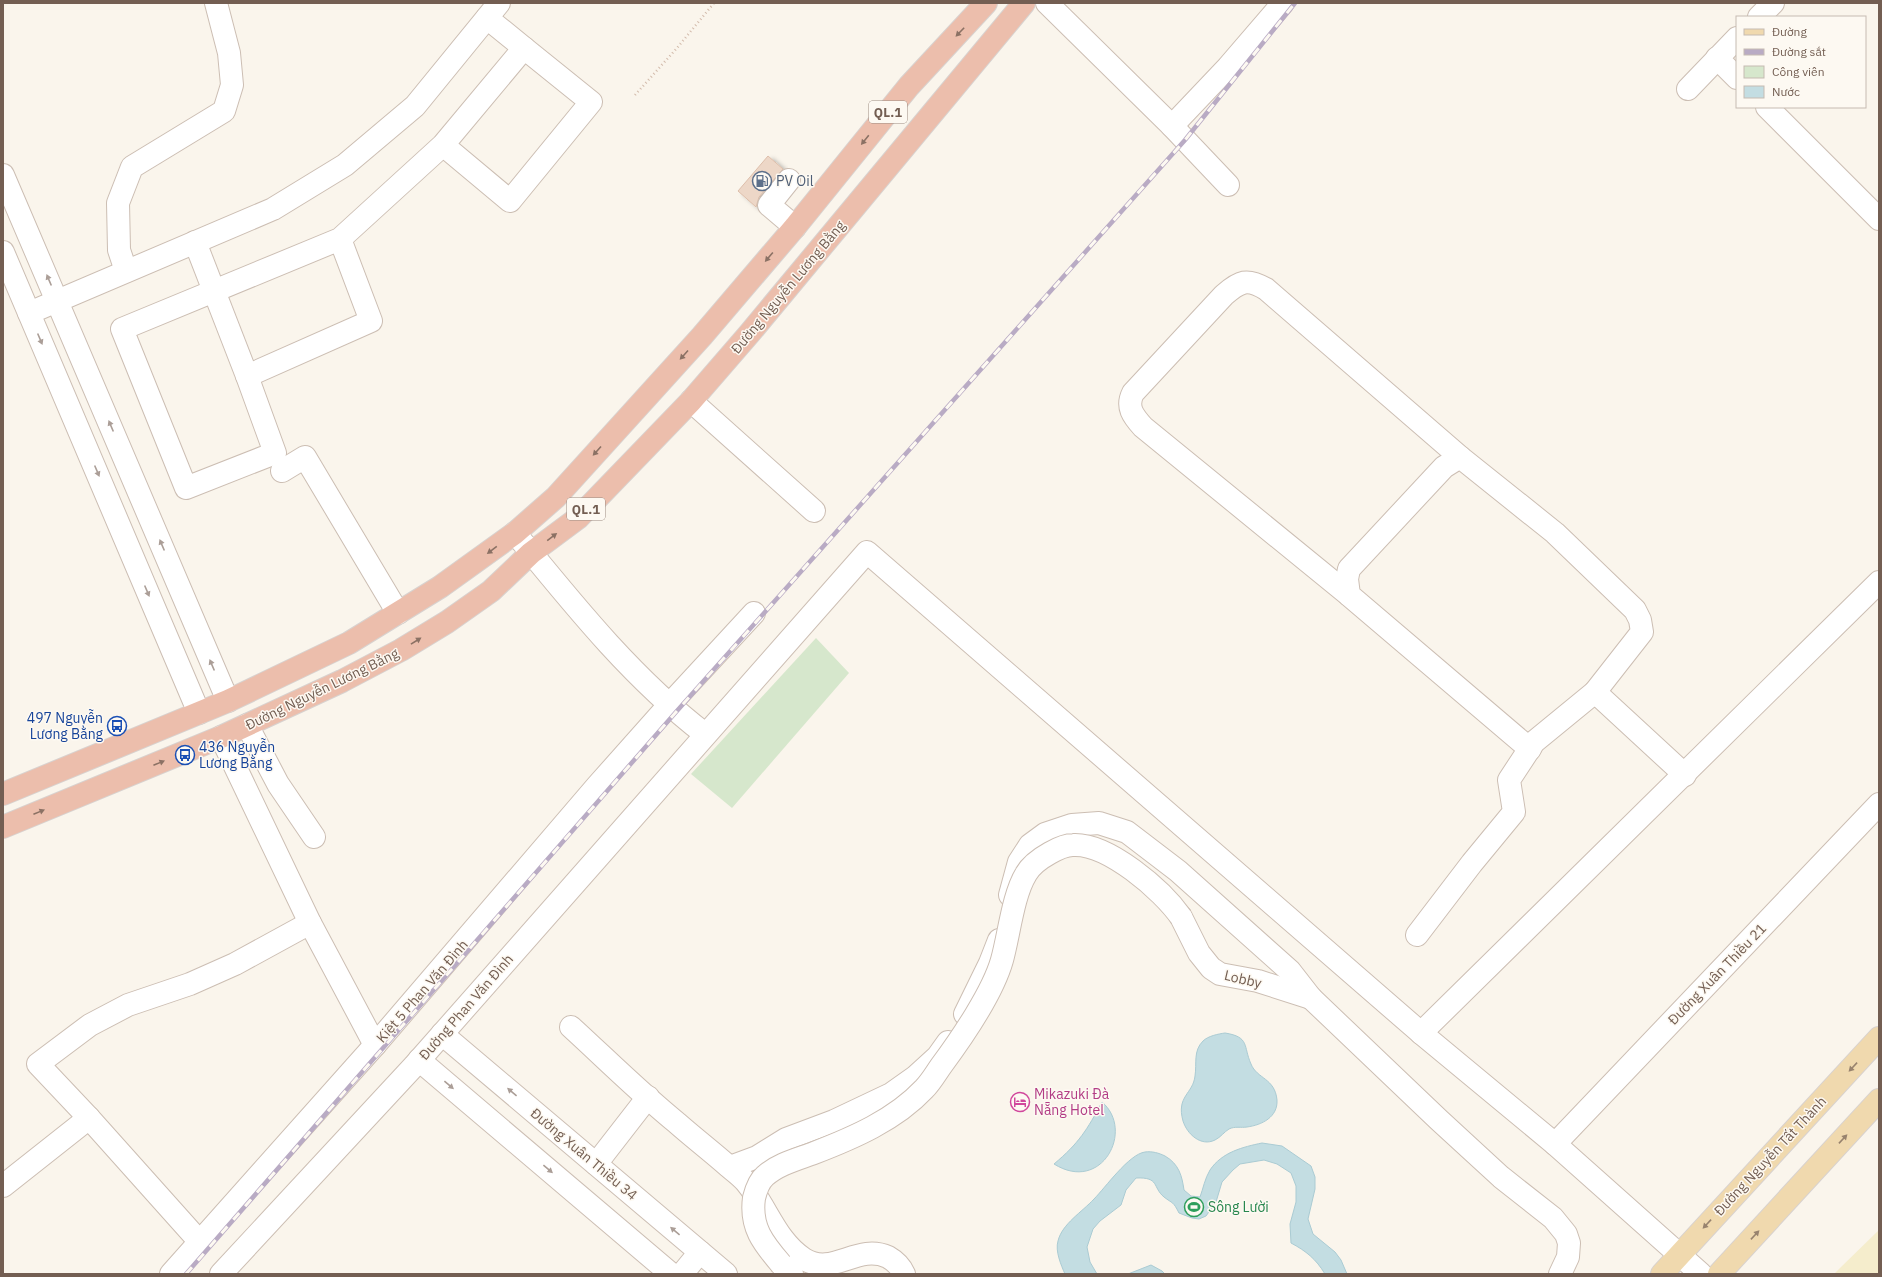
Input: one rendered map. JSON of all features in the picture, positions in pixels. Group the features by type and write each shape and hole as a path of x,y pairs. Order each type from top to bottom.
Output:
{"highway":[{"name":"QL.1","path":"3,794 228,701 348,643 440,587 515,533 556,497 702,336 794,227 909,86 986,3"},
{"name":"Đường Nguyễn Lương Bằng","path":"3,827 221,737 342,681 402,650 447,622 491,591 531,553 578,518 691,401 749,334 1024,3"}],"main road":[{"name":"Đường Nguyễn Tất Thành","path":"1662,1274 1879,1038"},
{"path":"1719,1274 1879,1100"}],"street":[{"path":"126,271 119,250 118,203 132,167 224,111 232,85 229,53 216,3"},
{"path":"1047,3 1172,126 1228,184"},
{"path":"1172,126 1228,67 1283,3"},
{"path":"1760,16 1773,3"},
{"path":"30,313 57,300 272,209 345,165 415,106 493,10 524,48 591,102 510,201 443,145"},
{"path":"1688,89 1736,39"},
{"path":"195,242 214,291 247,376 275,453 186,488 122,329 214,291 340,239 443,145 524,48"},
{"path":"1717,58 1736,77"},
{"path":"1767,108 1879,219"},
{"path":"3,175 228,701"},
{"path":"789,180 769,205 794,227"},
{"path":"247,376 371,321 340,239"},
{"path":"3,252 199,713"},
{"path":"1417,935 1472,863 1514,812 1510,780 1530,749 1534,742 1595,692 1642,632 1640,620 1635,610 1555,533 1460,456 1266,289 1248,282 1239,283 1224,295 1133,393 1130,400 1130,408 1143,427 1349,595 1530,749"},
{"path":"691,401 814,511"},
{"path":"1349,595 1349,569 1444,467 1460,456"},
{"path":"282,471 305,457 398,613"},
{"path":"515,533 594,628 669,704 705,734"},
{"name":"Đường Phan Văn Đình","path":"220,1274 419,1060 866,552 1421,1033"},
{"path":"1701,1274 1556,1144 1421,1033 1879,582"},
{"name":"Kiệt 5 Phan Văn Đình","path":"171,1274 375,1046 669,704 754,613"},
{"path":"1595,692 1684,775"},
{"path":"248,725 278,784 314,837"},
{"path":"221,737 310,923 375,1046"},
{"name":"Đường Xuân Thiều 21","path":"1556,1144 1879,804"},
{"path":"730,1168 757,1157 786,1139 834,1122 891,1094 915,1077 938,1056 958,1027 990,963 1000,937 1018,862 1030,845 1045,834 1072,825 1099,823 1127,832 1178,871 1290,971 1311,998 1495,1172 1552,1218 1566,1234 1569,1243 1568,1257 1560,1274"},
{"name":"Lobby","path":"787,1269 767,1248 756,1229 752,1211 756,1189 765,1176 784,1165 864,1131 897,1113 925,1088 948,1056 987,992 1001,962 1020,889 1026,874 1039,860 1055,850 1073,845 1099,852 1122,863 1155,887 1170,902 1181,917 1199,954 1211,968 1220,974 1258,981 1311,998"},
{"path":"199,1241 89,1118 38,1064 90,1025 128,1005 190,984 235,964 310,923"},
{"path":"571,1027 676,1122 746,1181 782,1238 804,1259 813,1264 826,1266 859,1255 869,1253 880,1254 891,1259 902,1268 904,1274"},
{"name":"Đường Xuân Thiều 34","path":"442,1034 726,1274"},
{"path":"419,1060 671,1274"},
{"path":"596,1164 648,1097"},
{"path":"3,1186 89,1118"},
{"path":"682,1274 700,1252"}],"path":[{"path":"635,95 677,48 714,3"}],"green space":[{"path":"816,638 849,673 732,808 691,774"}],"sand":[{"path":"1879,1230 1879,1274 1834,1274 1839,1269"}],"water":[{"path":"1225,1033 1238,1037 1242,1040 1254,1069 1273,1087 1276,1093 1277,1106 1272,1115 1263,1122 1253,1126 1231,1128 1215,1140 1205,1142 1191,1135 1185,1126 1181,1113 1182,1106 1183,1101 1194,1082 1196,1057 1200,1045 1208,1038"},
{"path":"1102,1102 1111,1114 1115,1128 1114,1142 1108,1155 1099,1165 1086,1171 1071,1171 1054,1164 1082,1136"},
{"name":"Sông Lười","path":"1262,1143 1282,1146 1311,1166 1315,1177 1315,1189 1308,1219 1313,1234 1335,1252 1341,1260 1347,1274 1325,1274 1310,1256 1291,1243 1290,1224 1296,1202 1296,1186 1291,1173 1277,1164 1264,1160 1240,1164 1233,1170 1222,1182 1216,1202 1206,1216 1199,1219 1179,1213 1174,1205 1160,1193 1154,1183 1149,1179 1136,1178 1126,1190 1121,1205 1100,1221 1093,1229 1087,1247 1090,1262 1097,1274 1065,1274 1057,1249 1060,1235 1068,1224 1094,1199 1118,1172 1139,1154 1145,1152 1155,1152 1170,1159 1179,1171 1184,1190 1191,1196 1200,1197 1208,1173 1215,1164 1233,1151"},
{"path":"1151,1265 1165,1274 1128,1274"}],"building":[{"name":"PV Oil","path":"768,156 783,169 759,197 756,207 738,191"}],"railway":[{"path":"186,1274 676,712 1185,140 1295,3"}],"place":[{"name":"PV Oil","path":"762,181"},
{"name":"497 Nguyễn Lương Bằng","path":"117,726"},
{"name":"436 Nguyễn Lương Bằng","path":"185,755"},
{"name":"Mikazuki Đà Nẵng Hotel","path":"1020,1102"},
{"name":"Sông Lười","path":"1194,1207"}]}
